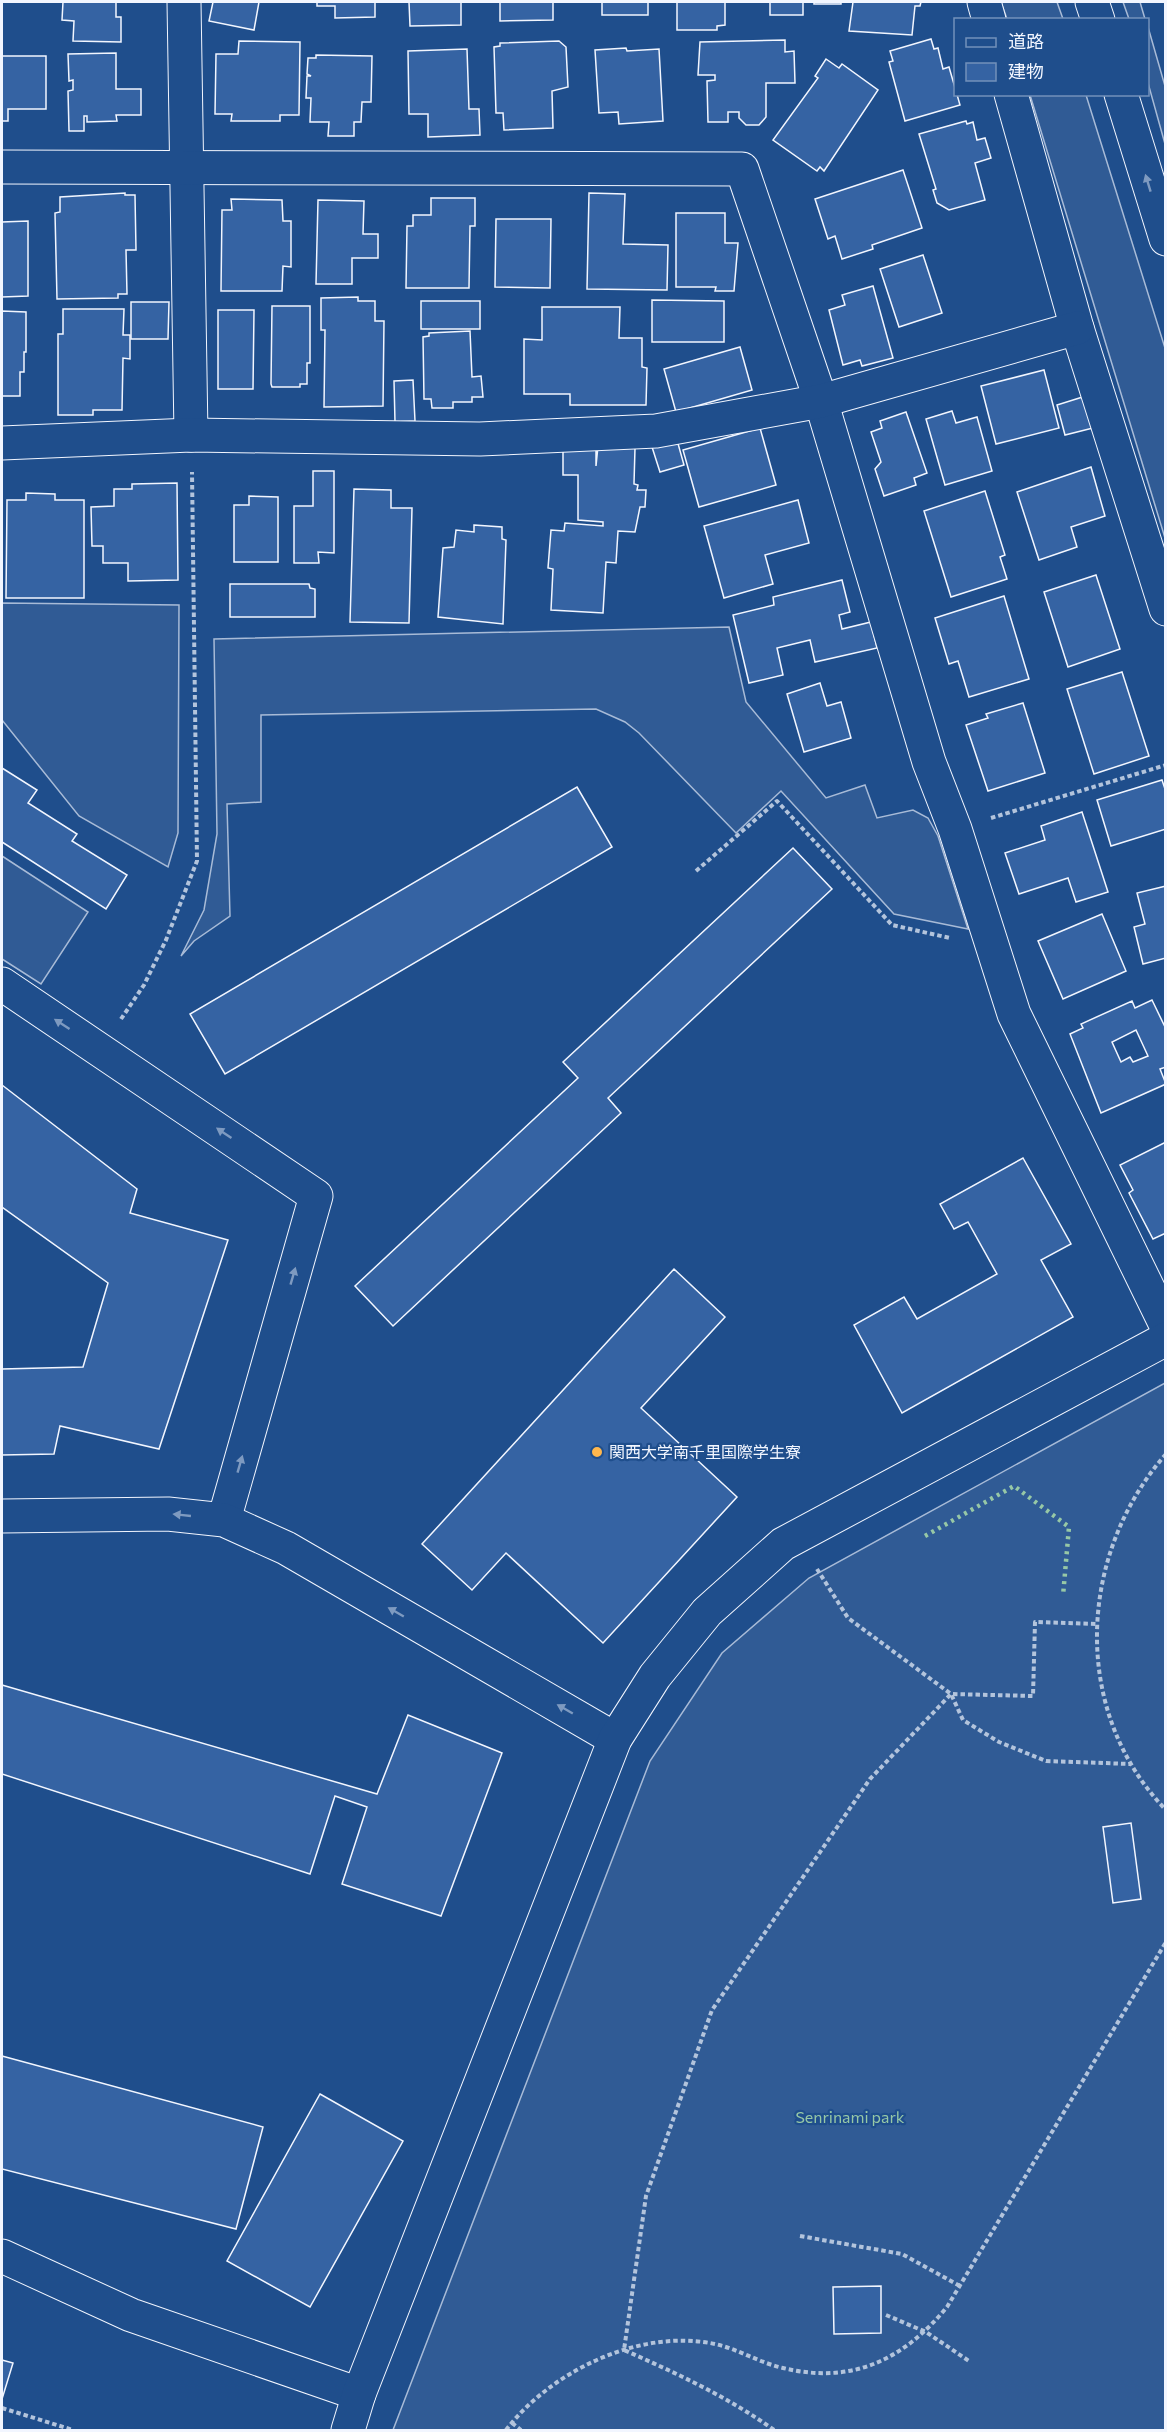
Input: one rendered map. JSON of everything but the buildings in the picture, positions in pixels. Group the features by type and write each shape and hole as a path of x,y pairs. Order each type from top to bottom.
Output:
{"street":[{"path":"184,2 191,435"},
{"path":"984,2 988,18"},
{"path":"1092,2 1097,18"},
{"path":"1012,96 1077,328 1166,609"},
{"path":"1122,96 1166,239"},
{"path":"2,167 742,169 821,401 929,762 956,829 1014,1014 1166,1325"},
{"path":"2,442 191,435 480,439 656,431 821,401 1077,328"},
{"path":"2,984 316,1196 224,1520"},
{"path":"348,2430 359,2394 615,1739 656,1676 707,1612 783,1544 1166,1339"},
{"path":"2,1516 168,1514 224,1520 286,1548 615,1739"},
{"path":"2,2256 131,2315 359,2394"}],"path":[{"path":"144,985 166,940 197,861 191,435"},
{"path":"956,829 1166,765"},
{"path":"696,871 777,801 892,925 993,947"},
{"path":"1166,1454 1135,1494 1111,1544 1098,1596 1096,1624 1098,1672 1103,1696 1120,1743 1131,1764 1166,1810"},
{"path":"813,1562 848,1618 951,1694 963,1720 999,1742 1046,1761 1131,1764"},
{"path":"624,2350 646,2196 712,2010 870,1779 951,1694 1033,1696 1035,1622 1096,1624"},
{"path":"506,2430 545,2392 570,2375 624,2350 683,2340 716,2344 784,2368 815,2372 845,2371 874,2366 892,2357 926,2332 960,2286 1166,1942"},
{"path":"800,2236 902,2254 960,2286"},
{"path":"886,2315 926,2332 969,2361"},
{"path":"624,2350 706,2388 750,2413 774,2430"},
{"path":"2,2408 73,2430"},
{"path":"512,2423 521,2430"}],"shaded area":[{"path":"1001,2 1057,2 1063,18 1007,18"},
{"path":"1123,2 1140,2 1145,18 1129,18"},
{"path":"1149,30 1165,86 1165,144 1149,87"},
{"path":"1030,96 1086,96 1165,348 1165,538"},
{"path":"2,603 179,605 178,833 168,867 79,816 2,720"},
{"path":"729,627 746,702 826,798 865,785 877,818 913,810 928,818 938,836 968,929 894,914 781,791 736,833 639,733 625,722 596,709 261,715 261,802 227,804 230,916 194,941 181,956 204,910 217,834 214,639"},
{"path":"2,856 88,912 41,984 2,959"},
{"name":"Senrinami park","path":"1165,1383 1165,2430 393,2430 650,1761 722,1653 809,1578"}],"hedge":[{"path":"925,1536 1014,1486 1069,1527 1063,1596"}],"place":[{"name":"関西大学南千里国際学生寮","path":"597,1452"}]}
